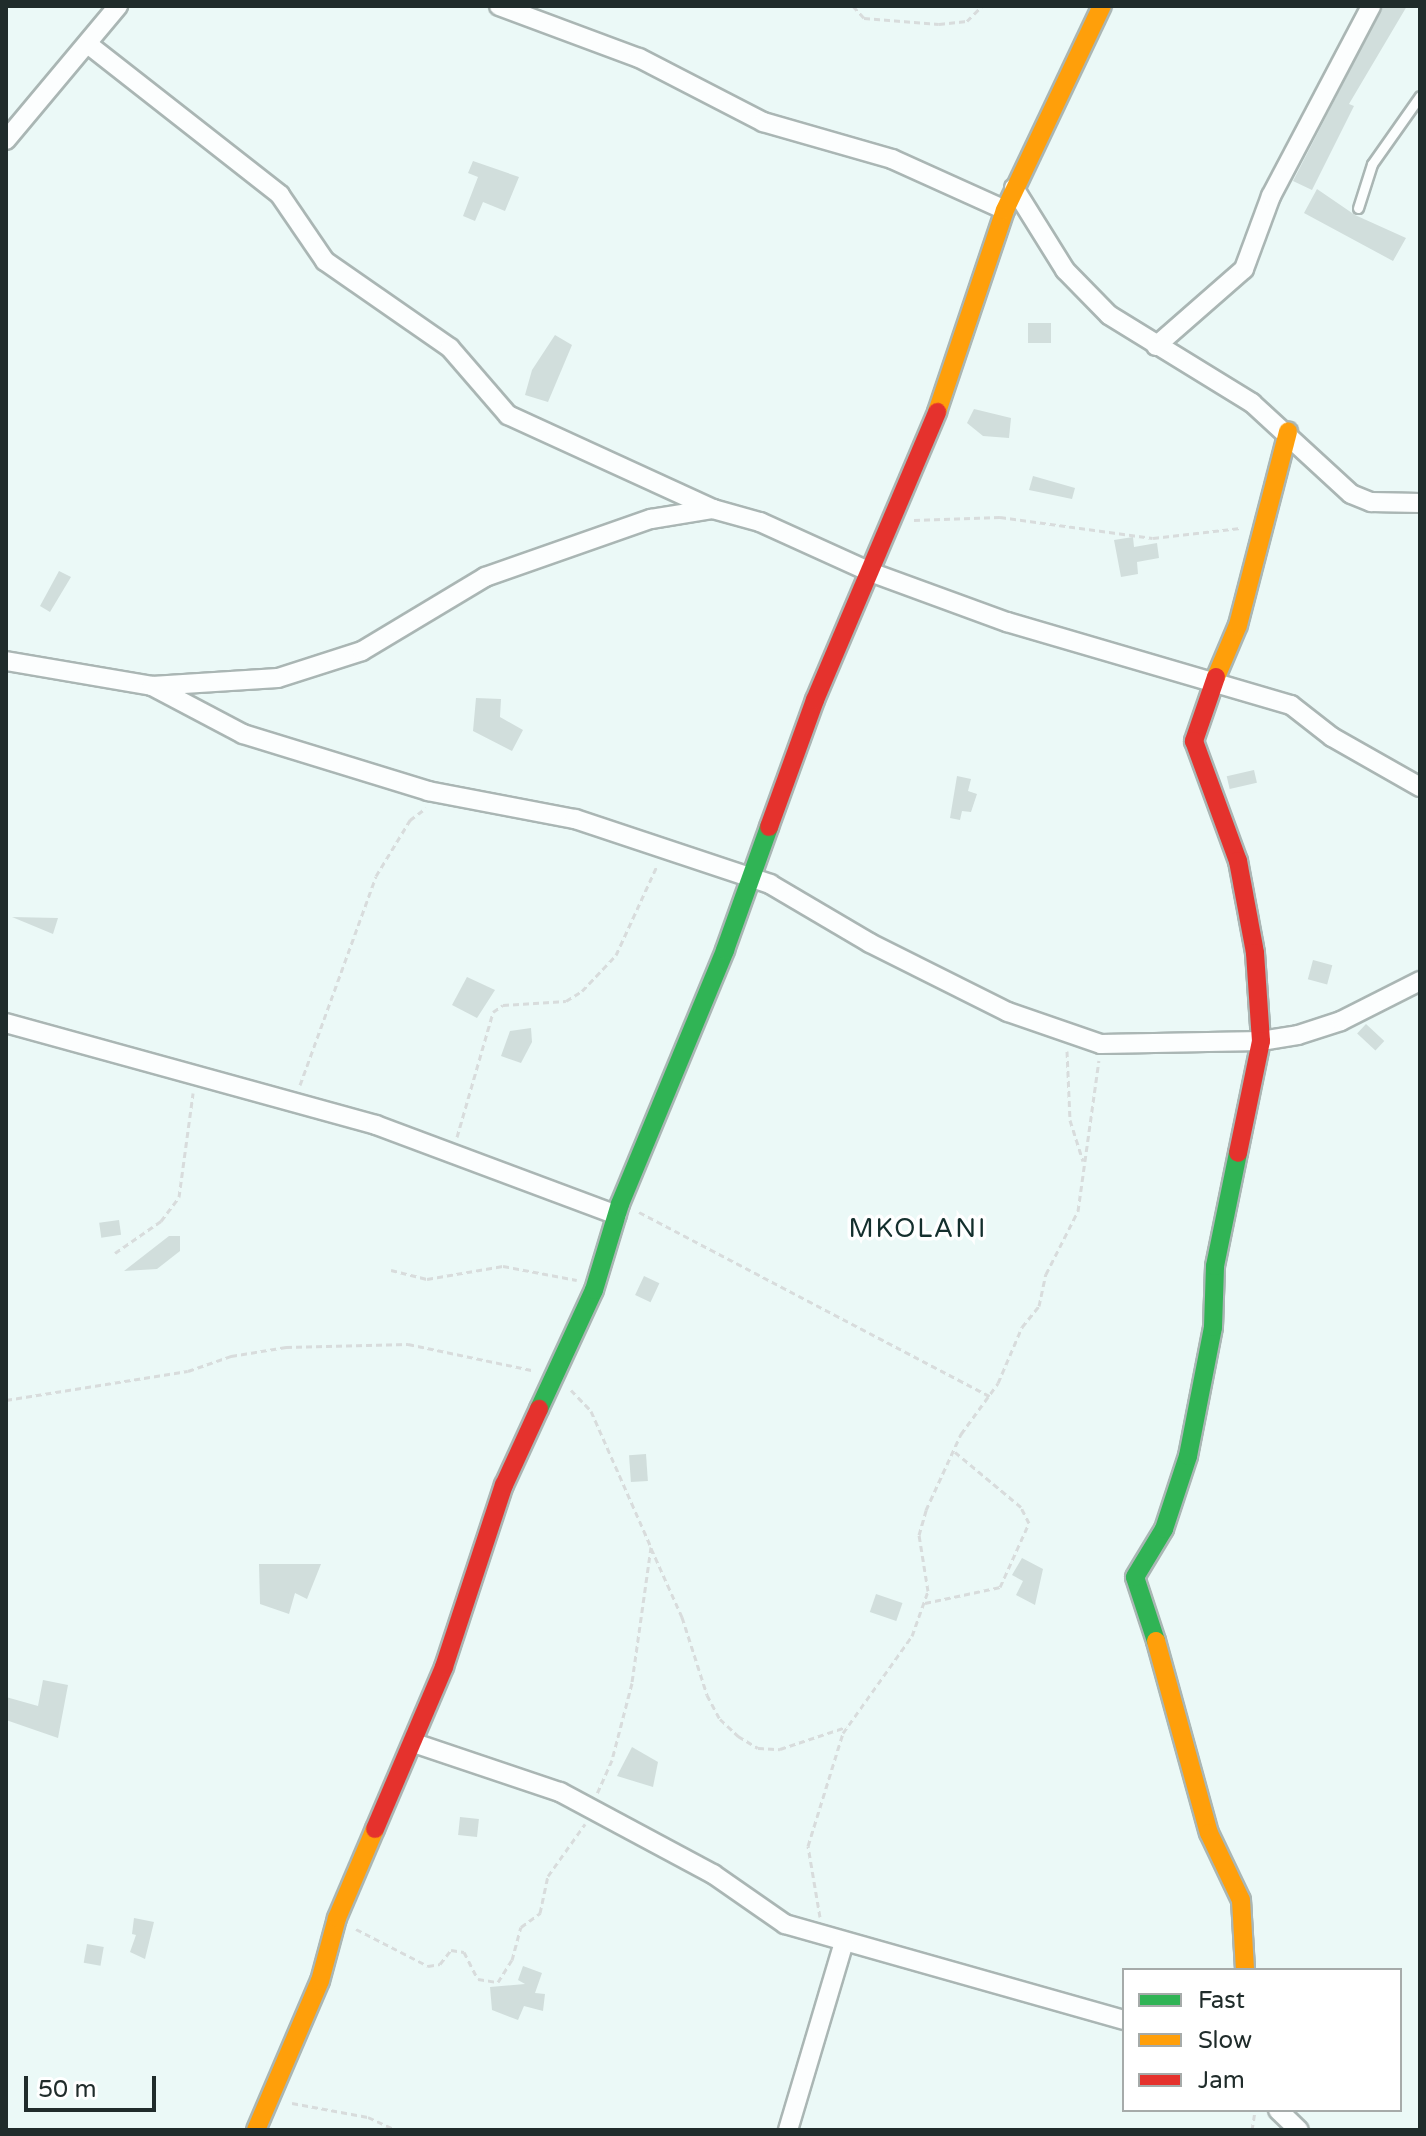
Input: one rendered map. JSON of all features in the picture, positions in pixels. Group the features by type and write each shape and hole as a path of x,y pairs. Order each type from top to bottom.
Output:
{"street":[{"path":"6,140 89,45 118,6"},
{"path":"499,6 639,58 763,122 892,159 1005,210"},
{"path":"256,2130 320,1981 337,1918 414,1743 504,1485 594,1290 619,1210 750,878 815,700 870,572 888,521 932,427 1005,210 1102,6"},
{"path":"1156,346 1244,269 1271,196 1371,6"},
{"path":"89,45 280,195 325,261 450,348 508,415 713,509 760,522 870,572 1007,622 1291,705 1332,737 1420,787"},
{"path":"1014,188 1065,270 1109,315 1288,431 1319,469 1351,494 1371,502 1420,503"},
{"path":"1245,1968 1241,1900 1209,1833 1178,1707 1135,1577 1164,1529 1188,1456 1213,1327 1215,1266 1261,1041 1255,953 1238,861 1194,741 1196,725 1238,625 1288,431"},
{"path":"6,661 152,686 278,678 362,651 485,577 651,519 713,509"},
{"path":"152,686 243,734 446,795 575,819 750,878 1008,1012 1066,1035 1101,1044 1261,1041 1341,1021 1420,981"},
{"path":"6,1023 193,1077 294,1102 619,1210"},
{"path":"414,1743 591,1808 713,1874 771,1918 823,1936 1122,2019"},
{"path":"788,2130 844,1942"},
{"path":"1280,2112 1299,2130"}],"lane":[{"path":"1358,208 1376,157 1420,96"}],"path":[{"path":"853,6 864,18 939,24 967,21 982,6"},
{"path":"888,521 1000,517 1153,538 1263,523"},
{"path":"294,1102 376,876 410,820 446,795"},
{"path":"453,1153 493,1012 503,1005 566,1001 594,980 616,955 665,849"},
{"path":"1066,1035 1070,1120 1083,1161"},
{"path":"823,1936 808,1846 846,1727 912,1636 925,1603 921,1522 961,1434 990,1396 1022,1327 1039,1306 1046,1274 1071,1231 1101,1044"},
{"path":"115,1253 161,1221 179,1197 193,1120 193,1077"},
{"path":"619,1210 990,1396"},
{"path":"391,1270 427,1279 503,1266 572,1277 594,1290"},
{"path":"6,1400 188,1371 231,1356 286,1347 408,1344 553,1381 571,1390 591,1411 682,1617 707,1695 720,1719 738,1736 758,1748 780,1749 846,1727"},
{"path":"925,1603 1000,1587 1029,1523 1021,1507 955,1452"},
{"path":"337,1918 428,1966 440,1964 451,1950 464,1952 478,1979 498,1982 512,1960 521,1927 540,1913 548,1876 591,1808 612,1760 632,1683 651,1547"},
{"path":"270,2097 368,2117 396,2130"}],"building":[{"path":"1383,6 1407,6 1349,104 1354,106 1312,190 1293,181"},
{"path":"473,161 519,177 505,211 483,202 475,221 463,216 478,177 468,173"},
{"path":"1317,189 1355,215 1406,238 1393,261 1304,213"},
{"path":"1028,323 1051,323 1051,343 1028,343"},
{"path":"555,335 572,345 548,402 525,395 532,370"},
{"path":"974,409 1011,418 1009,438 983,436 967,423"},
{"path":"1033,476 1075,488 1072,499 1029,490"},
{"path":"1133,537 1134,547 1157,543 1159,558 1137,562 1138,574 1121,577 1114,540"},
{"path":"59,571 71,577 50,612 40,606"},
{"path":"476,698 501,699 500,717 523,730 512,751 473,731"},
{"path":"1254,770 1257,783 1230,789 1227,776"},
{"path":"957,776 971,779 968,791 977,794 971,812 962,811 960,820 950,818"},
{"path":"12,917 58,918 53,934"},
{"path":"1313,960 1332,965 1327,984 1308,979"},
{"path":"467,977 495,990 477,1018 452,1005"},
{"path":"1366,1024 1384,1041 1375,1051 1357,1034"},
{"path":"531,1028 532,1042 521,1063 501,1056 510,1031"},
{"path":"119,1220 121,1235 101,1238 99,1223"},
{"path":"169,1236 180,1236 180,1251 157,1269 124,1271"},
{"path":"644,1276 659,1283 651,1302 635,1295"},
{"path":"646,1454 648,1481 631,1482 629,1455"},
{"path":"1022,1558 1043,1569 1035,1605 1016,1595 1023,1581 1012,1575"},
{"path":"259,1564 321,1564 307,1599 295,1593 289,1614 260,1604"},
{"path":"876,1594 902,1603 896,1621 870,1612"},
{"path":"43,1680 68,1685 58,1738 6,1720 6,1697 38,1706"},
{"path":"632,1747 658,1762 653,1787 617,1776"},
{"path":"460,1817 479,1819 477,1837 458,1835"},
{"path":"134,1918 154,1922 145,1959 130,1952 136,1935 132,1934"},
{"path":"87,1944 104,1947 100,1966 84,1963"},
{"path":"523,1966 542,1973 535,1993 545,1994 543,2011 524,2006 518,2020 492,2010 490,1987 525,1984 518,1980"}],"traffic: fast":[{"path":"539,1409 594,1290 620,1204 725,950 769,827"},
{"path":"1156,1641 1135,1577 1164,1529 1188,1456 1213,1327 1215,1266 1238,1153"}],"traffic: slow":[{"path":"937,412 1005,210 1102,6"},
{"path":"1216,677 1238,625 1288,431"},
{"path":"1156,1641 1209,1833 1241,1900 1245,1968"},
{"path":"256,2130 320,1981 337,1918 375,1829"}],"traffic: jam":[{"path":"769,827 815,700 937,412"},
{"path":"1216,677 1194,741 1238,861 1255,953 1261,1041 1238,1153"},
{"path":"375,1829 444,1667 504,1485 539,1409"}],"district":[{"name":"MKOLANI","path":"918,1229"}]}
